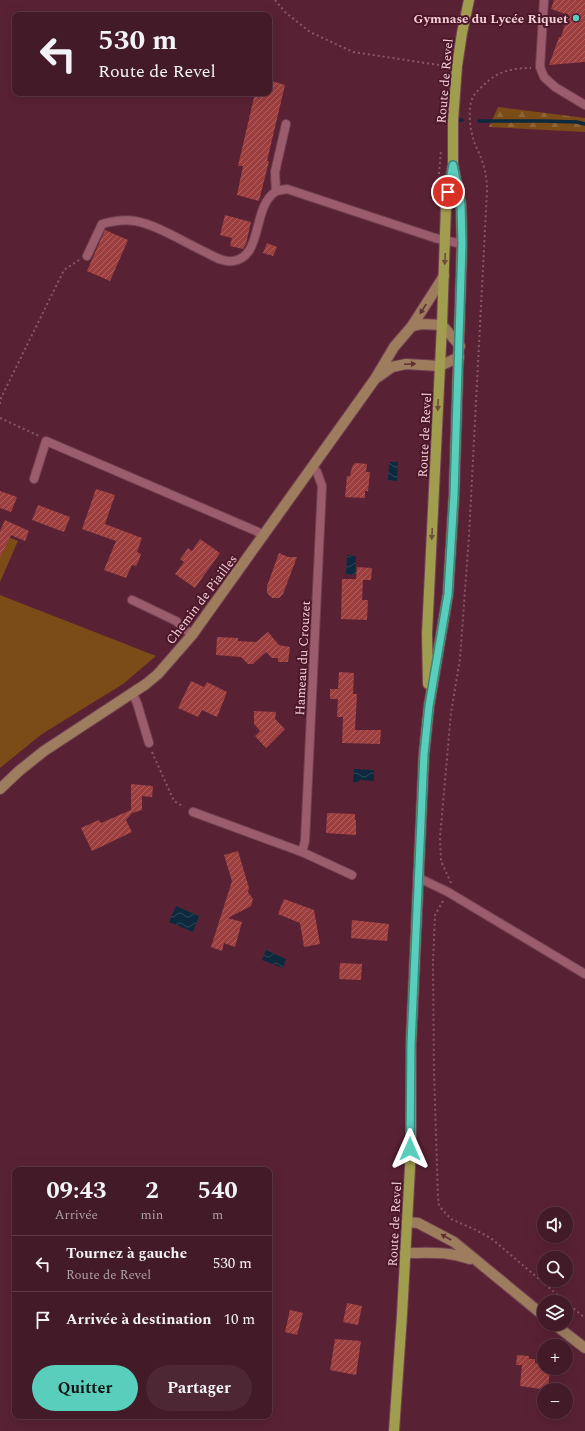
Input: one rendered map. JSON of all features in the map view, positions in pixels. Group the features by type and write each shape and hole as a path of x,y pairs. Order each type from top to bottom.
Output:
{"main road":[{"name":"Route de Revel","path":"429,706 427,634 446,241 446,205 453,165 453,119 457,66 469,0"},
{"name":"Route de Revel","path":"394,1431 407,1222 410,1149 411,1044 424,754 429,706 448,594 454,495 460,346 462,244 461,205 453,165"}],"street":[{"name":"Chemin de Piailles","path":"0,789 18,771 44,751 133,694 158,674 192,635 375,379 394,347 412,326 444,276"},
{"path":"412,326 422,324 442,325 460,346"},
{"name":"Chemin de Piailles","path":"375,379 392,367 406,364 440,366 459,357"},
{"path":"407,1222 418,1223 438,1232 454,1242 537,1310"},
{"path":"405,1253 443,1252 456,1254 477,1261"},
{"path":"563,1331 585,1348"}],"lane":[{"path":"544,0 540,67 544,77 555,87 585,105"},
{"path":"276,191 275,172 286,124"},
{"path":"87,256 102,224 116,220 135,221 148,224 218,259 232,262 244,258 250,251 261,212 268,199 276,191 287,189 446,241 462,244"},
{"path":"34,479 46,442 256,531 264,536"},
{"name":"Hameau du Crouzet","path":"302,852 305,841 322,486 317,472 312,467"},
{"path":"132,600 176,621 192,635"},
{"path":"133,694 149,743"},
{"path":"193,812 302,852 352,875"},
{"path":"419,878 448,892 585,974"}],"path":[{"path":"275,0 285,12 310,32 353,52 447,66"},
{"path":"540,67 506,70 490,78 472,99 470,112 473,138 487,177 487,191 468,544 460,659 451,713 440,837 441,861 451,883 448,892 438,909 434,922 434,1072 439,1206 451,1219 492,1239 558,1295"},
{"path":"439,176 441,147"},
{"path":"0,404 0,400 64,270 87,256"},
{"path":"0,418 36,433 46,442"},
{"path":"149,743 174,801 193,812"},
{"path":"573,1308 585,1318"}],"green space":[{"path":"498,107 585,118 585,132 489,127"},
{"path":"0,534 18,541 0,582"},
{"path":"0,595 156,656 123,684 42,734 0,768"}],"water":[{"path":"389,462 398,462 397,481 388,480"},
{"path":"347,555 356,556 355,575 346,574"},
{"path":"354,769 374,770 374,781 360,780 358,782 353,782"},
{"path":"176,906 199,916 193,932 169,922"},
{"path":"266,950 286,959 283,968 262,960"}],"building":[{"name":"Gymnase du Lycée Riquet","path":"554,0 585,0 585,62 549,65 559,37 561,37 568,15 551,9"},
{"path":"272,81 285,85 259,201 237,195 243,166 238,166 254,96 272,96"},
{"path":"225,215 251,222 246,244 243,249 230,246 232,238 220,235"},
{"path":"105,230 128,240 110,281 87,271"},
{"path":"267,243 277,247 273,256 263,253"},
{"path":"355,463 367,464 366,472 370,472 368,491 365,491 365,498 345,497 347,476 350,476 352,467"},
{"path":"96,489 115,495 105,524 142,538 137,552 141,554 139,560 136,566 132,565 126,578 104,570 116,541 82,529"},
{"path":"0,491 17,497 11,512 0,508"},
{"path":"38,505 70,517 64,532 32,520"},
{"path":"5,520 29,531 25,541 11,535 0,558 0,531"},
{"path":"200,539 220,553 195,588 175,574 184,562 180,559 188,548 192,551"},
{"path":"279,553 288,557 297,557 283,594 279,598 272,598 267,593 267,586"},
{"path":"357,567 372,568 371,580 363,580 362,600 368,600 367,620 341,619 342,579 356,579"},
{"path":"268,632 279,645 290,647 288,662 278,662 278,658 272,658 266,652 253,664 248,664 241,657 216,655 217,637 238,638 238,641 256,642"},
{"path":"339,672 354,673 353,694 357,694 355,730 381,730 380,744 342,743 343,717 337,717 338,699 330,699 330,689 338,689"},
{"path":"191,681 204,687 207,682 227,692 217,717 202,710 198,717 178,708"},
{"path":"254,711 276,712 275,719 285,729 266,748 255,736 260,731 254,724"},
{"path":"131,784 153,786 152,797 142,796 142,810 132,813 126,820 132,832 92,851 81,828 99,820 101,823 131,810"},
{"path":"327,813 355,814 356,835 326,833"},
{"path":"238,851 249,888 248,892 253,899 251,906 228,918 242,922 235,947 224,943 222,951 211,947 232,881 224,855"},
{"path":"284,899 314,910 320,944 304,947 300,923 278,914"},
{"path":"352,920 389,924 387,941 351,938"},
{"path":"340,963 362,964 361,980 339,979"},
{"path":"347,1303 362,1306 358,1325 343,1322"},
{"path":"290,1310 303,1313 297,1335 285,1332"},
{"path":"335,1339 361,1341 356,1375 330,1370"},
{"path":"517,1355 529,1356 529,1359 535,1359 535,1363 537,1363 537,1375 549,1375 549,1383 537,1383 537,1388 520,1386 522,1365 516,1365"}],"waterway":[{"path":"457,120 462,120"},
{"path":"479,121 544,121 577,122 585,124"}],"place":[{"name":"Gymnase du Lycée Riquet","path":"576,18"}],"route":[{"path":"410,1149 411,1044 424,754 429,706 448,594 454,495 460,346 462,244 461,205 453,165 448,192"}]}
